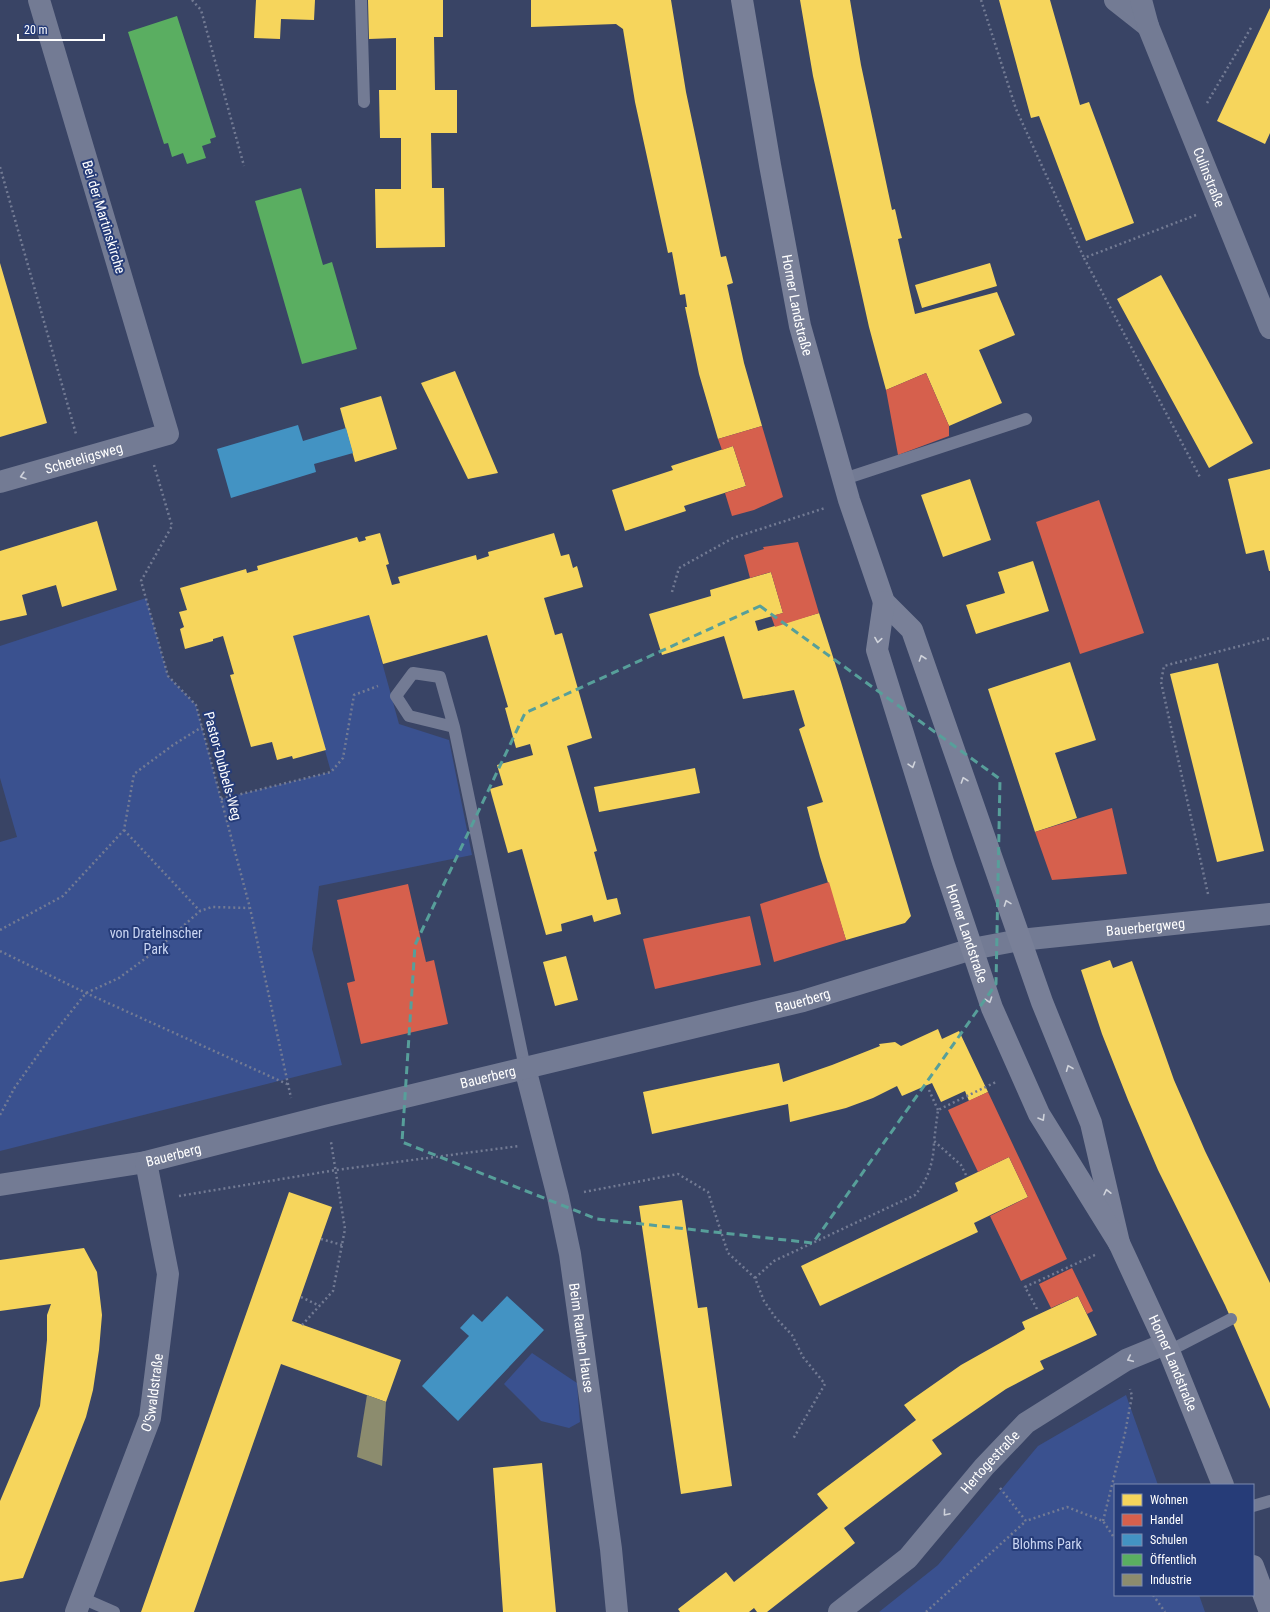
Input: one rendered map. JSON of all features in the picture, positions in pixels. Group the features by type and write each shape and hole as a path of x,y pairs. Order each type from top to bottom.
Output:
{"main road":[{"name":"Horner Landstraße","path":"742,0 800,326 850,500 884,602 912,630 1020,940 1091,1123 1119,1243"},
{"name":"Horner Landstraße","path":"884,602 877,650 943,862 992,1008 1039,1114 1119,1243 1167,1347 1223,1484"},
{"path":"1254,1569 1270,1612"}],"street":[{"name":"Bei der Martinskirche","path":"40,0 168,434"},
{"path":"1115,0 1148,26"},
{"name":"Culinstraße","path":"1141,0 1148,26 1270,328"},
{"name":"Scheteligsweg","path":"0,482 168,434"},
{"name":"Bauerbergweg","path":"972,950 1020,940 1270,914"},
{"name":"Bauerberg","path":"0,1185 146,1162 326,1116 803,1001 972,950"},
{"name":"Beim Rauhen Hause","path":"525,1068 558,1197 570,1254 610,1541 617,1612"},
{"name":"O'Swaldstraße","path":"79,1605 150,1418 168,1274 146,1162"},
{"name":"Hertogestraße","path":"839,1612 908,1558 984,1467 1026,1423 1126,1360 1167,1347"}],"lane":[{"path":"362,0 364,102"},
{"path":"844,479 1026,419"},
{"path":"454,727 409,716 396,696 413,673 440,677 454,727 525,1068"},
{"path":"1167,1347 1231,1319"},
{"path":"1254,1506 1270,1501"},
{"path":"79,1605 114,1612"}],"path":[{"path":"192,0 202,10 244,166"},
{"path":"981,0 1016,109 1084,258 1201,480"},
{"path":"1190,132 1252,26"},
{"path":"0,167 83,459"},
{"path":"1084,258 1220,206"},
{"name":"Pastor-Dubbels-Weg","path":"168,434 154,465 172,526 141,581 168,676 196,705 250,908 288,1084 299,1124"},
{"path":"672,592 679,568 733,538 850,500"},
{"path":"1214,919 1161,682 1164,666 1270,638"},
{"path":"221,799 331,772 343,758 354,695 413,673"},
{"path":"0,930 63,896 124,830 134,774 173,745 202,727"},
{"path":"124,830 200,911"},
{"path":"0,1115 15,1087 50,1038 86,993 118,978 154,952 200,911 212,906 250,908"},
{"path":"0,951 86,993 288,1084"},
{"path":"938,1110 1020,1071"},
{"path":"755,1278 774,1261 915,1195 923,1185 930,1168 934,1150 938,1110 929,1090"},
{"path":"302,1326 333,1291 345,1229 326,1116"},
{"path":"934,1141 961,1165 966,1174"},
{"path":"153,1200 336,1170 544,1142"},
{"path":"558,1197 678,1174 708,1192 728,1253 755,1278 764,1301 775,1317 792,1335 803,1357 825,1384 793,1439"},
{"path":"321,1239 342,1245"},
{"path":"1037,1309 1026,1287 1119,1243"},
{"path":"301,1297 320,1306"},
{"path":"1103,1521 1125,1433 1132,1396"},
{"path":"984,1467 1026,1521"},
{"path":"926,1612 1026,1521 1067,1507 1103,1521 1114,1538"},
{"path":"1155,1596 1165,1612"}],"highlighted area":[{"path":"760,606 1000,779 996,984 813,1243 597,1219 402,1142 415,945 525,713"}],"green space":[{"name":"von Dratelnscher Park","path":"146,598 168,676 196,705 221,799 331,772 293,636 369,615 399,724 449,740 472,855 319,886 312,949 342,1065 0,1151 0,842 17,837 0,778 0,646"},
{"path":"532,1353 577,1383 580,1422 569,1428 541,1421 504,1384"},
{"name":"Blohms Park","path":"1126,1395 1158,1484 1114,1484 1114,1596 1199,1596 1205,1612 879,1612 938,1565 1038,1446"}],"building: Wohnen":[{"path":"256,0 315,0 314,20 281,19 280,39 254,38"},
{"path":"368,0 443,0 443,37 434,37 435,90 457,90 457,133 431,133 432,188 444,188 445,247 376,248 375,189 401,189 401,138 380,138 379,90 396,90 396,38 369,39"},
{"path":"531,0 671,0 686,92 721,257 726,256 733,283 727,285 744,363 762,426 718,439 699,374 685,307 687,307 685,294 680,295 672,252 668,253 635,102 623,29 616,24 531,27"},
{"path":"800,0 850,0 861,65 892,210 895,209 902,238 898,239 915,314 997,292 1015,335 979,350 1002,403 949,426 926,373 886,390 869,327 813,76"},
{"path":"999,0 1050,0 1080,105 1089,102 1134,223 1086,241 1039,116 1031,118"},
{"path":"1270,8 1270,133 1265,144 1217,121"},
{"path":"0,263 47,423 0,437"},
{"path":"990,263 997,286 922,308 915,285"},
{"path":"1161,275 1253,443 1209,468 1117,299"},
{"path":"455,371 498,473 468,479 421,383"},
{"path":"381,396 397,449 355,462 340,408"},
{"path":"733,446 746,486 684,506 686,511 625,531 612,490 673,470 671,466"},
{"path":"1270,469 1269,571 1264,550 1246,554 1228,479"},
{"path":"970,479 991,540 943,557 921,495"},
{"path":"97,521 117,590 62,607 56,585 22,595 27,615 0,621 0,551"},
{"path":"380,533 389,564 386,565 392,585 400,583 398,577 476,555 477,560 489,556 488,552 554,533 561,556 569,554 573,568 577,566 583,587 544,598 555,635 562,633 592,738 567,746 597,851 594,852 607,900 617,898 621,914 594,922 592,915 561,924 562,931 546,935 522,849 508,853 490,789 503,785 497,765 533,755 530,744 516,748 505,708 508,707 487,635 383,664 369,615 293,636 326,750 293,759 292,756 277,760 272,742 251,747 230,675 234,674 223,636 213,639 213,641 185,649 180,629 184,627 179,612 187,610 180,588 246,569 247,573 258,570 257,566 357,537 359,542 366,540 365,537"},
{"path":"1033,561 1049,611 976,634 966,605 1005,593 998,572"},
{"path":"771,572 783,613 755,621 758,631 819,613 911,916 905,923 846,940 820,857 807,807 823,802 799,729 805,726 794,690 743,699 724,636 662,655 649,614 711,596 710,590"},
{"path":"1070,662 1096,740 1055,753 1077,818 1035,832 988,689"},
{"path":"1218,663 1264,851 1217,862 1170,674"},
{"path":"695,768 700,793 599,812 594,787"},
{"path":"566,956 578,1000 555,1006 543,962"},
{"path":"1110,960 1113,968 1132,961 1174,1080 1205,1151 1270,1283 1270,1409 1225,1305 1158,1170 1102,1034 1081,970"},
{"path":"938,1029 942,1039 959,1031 988,1092 969,1101 965,1091 941,1102 932,1083 902,1096 897,1086 873,1098 846,1108 790,1122 788,1104 652,1134 643,1092 779,1063 783,1082 880,1046 879,1044 895,1042 901,1046"},
{"path":"1009,1157 1028,1197 974,1223 978,1232 820,1306 801,1266 958,1191 955,1183"},
{"path":"289,1192 332,1207 292,1321 401,1360 386,1402 281,1364 194,1612 141,1612"},
{"path":"682,1200 698,1308 707,1307 732,1486 681,1494 639,1206"},
{"path":"84,1248 97,1272 102,1315 93,1390 86,1417 23,1578 0,1582 0,1501 40,1406 47,1340 47,1315 51,1304 0,1311 0,1260"},
{"path":"1078,1296 1097,1335 1040,1361 1044,1369 1006,1389 932,1440 942,1454 844,1528 855,1543 767,1612 757,1612 754,1608 749,1612 680,1612 678,1609 726,1572 734,1582 828,1508 817,1494 916,1420 904,1405 961,1365 1025,1329 1022,1322"},
{"path":"542,1463 556,1612 503,1612 493,1468"}],"building: Handel":[{"path":"926,373 949,426 949,436 898,455 886,390"},
{"path":"762,426 783,497 754,510 732,516 725,493 746,486 733,446 722,450 718,439"},
{"path":"1099,500 1144,633 1080,654 1036,522"},
{"path":"798,542 819,613 775,627 771,616 783,613 771,572 750,578 744,555 764,549 763,547"},
{"path":"1112,808 1127,874 1052,880 1035,832"},
{"path":"829,882 846,940 774,962 760,904"},
{"path":"408,884 426,962 434,960 448,1024 361,1044 347,983 355,981 337,900"},
{"path":"750,916 761,965 655,989 643,939"},
{"path":"988,1092 1067,1259 1021,1281 990,1216 1028,1197 1009,1157 978,1172 948,1110"},
{"path":"1072,1268 1093,1311 1087,1314 1078,1296 1051,1308 1039,1284"}],"building: Schulen":[{"path":"298,425 303,441 346,428 353,453 314,464 316,472 231,498 217,449"},
{"path":"507,1296 544,1330 458,1421 422,1386 469,1336 460,1328 473,1314 482,1322"}],"building: Öffentlich":[{"path":"177,16 216,137 210,139 211,143 202,146 206,158 187,164 183,153 172,157 168,143 164,144 128,32"},
{"path":"301,188 323,265 332,262 357,349 302,364 255,201"}],"building: Industrie":[{"path":"367,1395 386,1402 382,1466 357,1457"}]}
